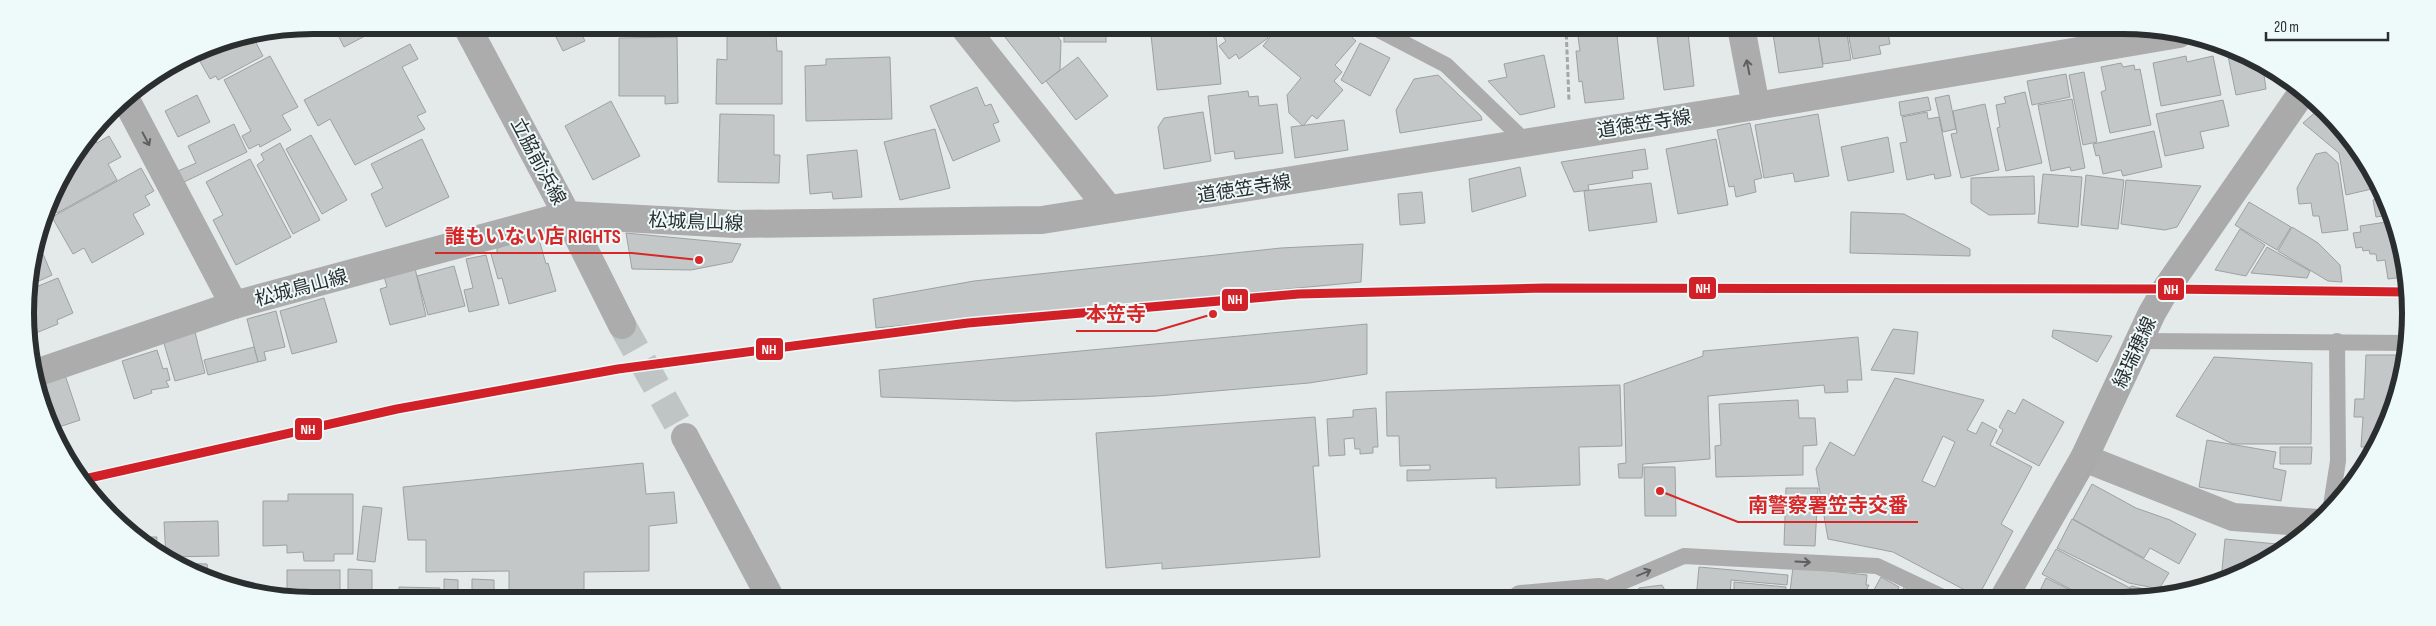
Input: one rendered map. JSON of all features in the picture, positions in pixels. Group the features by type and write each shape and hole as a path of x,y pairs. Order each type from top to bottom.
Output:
{"main road":[{"name":"緑瑞穂線","path":"2007,592 2084,458 2138,341 2166,289 2299,96"}],"street":[{"name":"立脇前浜線","path":"471,34 567,215 622,326"},
{"path":"969,34 1109,209"},
{"path":"1742,34 1756,106"},
{"name":"道徳笠寺線","path":"1109,209 1527,143 1570,134 1756,106 2163,37"},
{"path":"128,104 234,305"},
{"name":"松城鳥山線","path":"40,372 234,305 567,215 734,224 1042,220 1109,209"},
{"path":"685,437 768,592"},
{"path":"2084,458 2233,517 2308,522"}],"lane":[{"path":"1386,34 1446,65 1527,143"},
{"path":"2138,341 2401,343"},
{"path":"2332,498 2338,461 2337,341"},
{"path":"1606,592 1684,556 1877,566 1934,592"}],"path":[{"path":"1566,34 1570,134"}],"building":[{"path":"338,34 369,34 344,47"},
{"path":"554,34 582,34 585,41 563,51"},
{"path":"1003,34 1055,34 1061,41 1060,70 1042,84"},
{"path":"1064,34 1106,34 1106,42 1064,42"},
{"path":"1151,34 1216,34 1221,84 1157,90"},
{"path":"1265,34 1268,38 1239,59 1236,54 1229,59 1219,46 1226,41 1222,35"},
{"path":"1266,34 1349,34 1356,41 1335,65 1342,72 1334,81 1343,90 1317,119 1312,115 1303,126 1289,113 1287,95 1301,78 1263,46 1270,37"},
{"path":"1578,34 1617,34 1624,99 1585,103 1582,81 1579,82 1576,51 1580,51"},
{"path":"1688,34 1694,86 1664,90 1657,37"},
{"path":"1773,34 1818,34 1823,67 1779,73"},
{"path":"1818,34 1847,34 1851,60 1823,64"},
{"path":"1848,34 1888,34 1890,44 1879,46 1881,54 1853,59"},
{"path":"727,35 776,35 777,51 782,51 782,104 716,104 717,59 727,60"},
{"path":"677,37 678,103 665,104 665,96 619,96 619,38"},
{"path":"255,40 263,56 218,80 216,76 210,79 198,59"},
{"path":"1360,43 1390,58 1370,96 1341,80"},
{"path":"410,44 418,59 402,67 426,112 417,116 425,129 355,165 330,119 318,126 304,100"},
{"path":"2228,54 2268,74 2264,75 2266,89 2236,95"},
{"path":"1544,55 1555,107 1520,115 1488,81 1507,77 1504,64"},
{"path":"270,56 298,107 282,115 291,130 260,147 259,144 249,149 242,136 251,131 224,80"},
{"path":"2186,56 2187,62 2213,56 2221,95 2161,106 2153,63"},
{"path":"890,57 892,119 806,121 805,66 826,65 826,59"},
{"path":"1078,57 1108,96 1076,120 1046,81"},
{"path":"2121,63 2123,67 2134,65 2135,70 2140,69 2151,125 2110,133 2101,92 2106,90 2101,67"},
{"path":"2084,72 2097,142 2083,145 2069,75"},
{"path":"2066,74 2070,97 2032,105 2027,81"},
{"path":"1438,75 1481,116 1482,120 1400,133 1396,110 1414,79"},
{"path":"977,87 985,106 991,104 999,122 993,124 1000,141 953,161 930,106"},
{"path":"1248,91 1249,97 1258,96 1259,106 1277,104 1283,153 1235,159 1234,151 1215,154 1208,96"},
{"path":"2025,92 2042,163 2006,171 1997,128 2000,127 1996,105 2006,103 2004,97"},
{"path":"197,95 210,122 178,137 165,111"},
{"path":"1949,95 1956,129 1943,132 1935,98"},
{"path":"1928,97 1931,110 1901,116 1899,102"},
{"path":"2072,99 2085,168 2071,171 2070,167 2051,171 2038,105"},
{"path":"2223,100 2229,126 2200,132 2204,148 2165,156 2156,114"},
{"path":"611,101 640,156 593,180 565,126"},
{"path":"1985,104 1999,170 1961,178 1951,134 1957,133 1953,111"},
{"path":"1203,112 1211,161 1164,169 1158,127 1164,118"},
{"path":"1927,112 1928,119 1939,117 1951,176 1935,179 1934,174 1907,180 1900,143 1907,142 1902,117"},
{"path":"2316,112 2345,143 2373,189 2346,195 2339,153 2303,123"},
{"path":"720,114 774,115 774,155 780,155 779,183 718,182"},
{"path":"1818,114 1829,176 1795,182 1793,173 1764,178 1755,125"},
{"path":"1344,120 1348,150 1295,158 1291,127"},
{"path":"1750,123 1762,178 1754,180 1756,192 1736,197 1734,186 1729,187 1717,130"},
{"path":"234,124 247,152 184,182 178,171 196,163 188,146"},
{"path":"935,129 950,188 900,200 884,142"},
{"path":"2154,131 2162,167 2123,176 2121,170 2103,174 2099,155 2096,156 2093,144"},
{"path":"311,135 347,200 322,214 286,149"},
{"path":"109,136 121,157 108,164 117,180 57,213 54,208 63,189 91,143 94,139 97,143"},
{"path":"1888,137 1894,172 1848,181 1841,147"},
{"path":"422,139 449,197 386,227 371,194 383,188 371,164"},
{"path":"1716,139 1728,205 1678,214 1666,149"},
{"path":"280,143 320,220 293,234 257,165 264,160 261,154"},
{"path":"1645,149 1648,169 1632,171 1633,178 1588,185 1589,190 1574,192 1561,162"},
{"path":"857,150 862,197 833,199 832,192 810,194 807,155"},
{"path":"2326,152 2338,163 2348,230 2322,233 2319,216 2313,216 2311,203 2299,204 2297,188 2316,154"},
{"path":"250,159 291,237 236,265 213,220 223,215 206,182"},
{"path":"1520,167 1526,196 1472,212 1469,179"},
{"path":"141,168 154,191 145,196 150,205 133,214 144,234 92,263 84,248 73,254 52,217"},
{"path":"2043,174 2082,177 2078,227 2038,223"},
{"path":"2086,175 2124,180 2118,229 2081,225"},
{"path":"2034,176 2035,214 1989,215 1971,203 1971,178"},
{"path":"2126,180 2201,186 2177,227 2165,230 2121,224"},
{"path":"1651,183 1657,222 1589,231 1584,191"},
{"path":"1422,192 1425,223 1400,225 1398,194"},
{"path":"2377,198 2386,219 2384,220 2383,216 2376,217 2373,200"},
{"path":"2249,202 2291,227 2277,250 2235,225"},
{"path":"1851,212 1904,214 1970,249 1970,256 1850,253"},
{"path":"2387,222 2393,241 2400,277 2388,279 2385,260 2377,261 2376,254 2370,254 2369,250 2363,251 2362,247 2356,248 2353,233 2361,232 2360,226"},
{"path":"2292,227 2318,243 2340,265 2342,282 2328,281 2278,251"},
{"path":"2240,229 2265,245 2246,276 2215,270"},
{"path":"626,233 741,244 732,262 691,270 632,269"},
{"path":"538,236 556,291 509,304 502,278 498,279 491,254 497,252 497,248"},
{"path":"1363,244 1361,282 876,328 873,299 974,281 1281,248"},
{"path":"2267,247 2310,271 2307,278 2251,273"},
{"path":"41,250 52,275 35,283"},
{"path":"486,255 499,305 469,312 464,290 473,288 466,259"},
{"path":"454,266 465,306 428,315 417,276"},
{"path":"415,268 426,316 390,325 380,289 387,287 384,276"},
{"path":"58,278 73,313 57,320 58,324 34,334 34,295 35,287"},
{"path":"324,298 337,342 292,354 280,311"},
{"path":"276,311 285,347 264,352 266,360 258,362 247,319"},
{"path":"1367,324 1367,374 1309,383 1157,396 1086,399 1015,401 881,397 879,370"},
{"path":"1893,329 1918,332 1914,374 1871,370"},
{"path":"2053,330 2112,336 2097,362 2052,337"},
{"path":"195,332 205,373 175,381 163,340"},
{"path":"1858,337 1862,380 1847,380 1848,392 1825,393 1824,385 1708,396 1710,459 1643,464 1642,478 1619,478 1618,464 1626,463 1624,384 1703,356 1703,351"},
{"path":"254,347 258,362 208,375 204,360"},
{"path":"157,350 163,369 167,368 170,380 166,381 169,387 151,390 152,393 134,399 122,361"},
{"path":"2366,355 2399,355 2387,403 2368,447 2361,447 2363,417 2354,417 2355,399 2364,399"},
{"path":"2214,357 2312,363 2311,444 2233,444 2176,416"},
{"path":"65,375 80,420 58,427 42,382"},
{"path":"1895,378 1984,400 1967,430 1976,434 1982,422 1997,430 1990,445 2032,467 2001,524 2013,531 1981,592 1969,592 1893,552 1828,539 1816,469 1830,442 1854,456","holes":["1943,436 1955,442 1935,487 1922,481"]},
{"path":"1620,385 1622,446 1579,447 1580,485 1496,488 1496,478 1407,481 1407,470 1430,470 1430,465 1400,466 1399,436 1387,436 1386,392"},
{"path":"2023,399 2064,422 2039,466 1996,443 2003,430 1999,427 2008,410 2015,414"},
{"path":"1798,400 1799,418 1815,418 1817,445 1803,446 1803,475 1716,477 1715,446 1721,445 1719,404"},
{"path":"1376,408 1378,447 1373,447 1373,453 1360,454 1360,449 1355,449 1354,438 1344,439 1345,455 1329,456 1327,419 1353,417 1353,410"},
{"path":"1315,417 1319,466 1313,466 1320,557 1162,569 1162,563 1106,568 1096,433"},
{"path":"2207,440 2276,452 2273,468 2286,471 2281,501 2199,487"},
{"path":"2280,447 2312,447 2311,464 2280,464"},
{"path":"643,463 646,494 674,492 677,523 649,526 649,571 584,572 584,592 509,592 509,571 426,572 426,540 408,540 403,487"},
{"path":"1644,467 1675,467 1676,516 1645,516"},
{"path":"2092,484 2136,508 2170,520 2196,534 2179,564 2150,548 2144,558 2073,519"},
{"path":"1786,488 1818,488 1815,546 1784,545"},
{"path":"288,494 353,494 353,554 334,554 334,561 304,561 303,552 287,553 287,545 263,546 263,501 288,501"},
{"path":"363,506 382,508 375,562 357,560"},
{"path":"2072,519 2169,573 2159,589 2129,583 2057,548"},
{"path":"218,521 219,556 177,557 173,555 166,550 164,522"},
{"path":"146,537 157,537 157,544"},
{"path":"2225,539 2279,544 2263,555 2222,574"},
{"path":"2056,549 2130,588 2129,592 2076,592 2042,574"},
{"path":"190,564 207,564 208,572"},
{"path":"1699,567 1788,575 1787,585 1731,580 1730,592 1697,592"},
{"path":"1793,567 1867,575 1866,585 1869,585 1866,592 1790,592"},
{"path":"348,569 372,570 372,592 348,591"},
{"path":"287,570 340,570 340,592 287,591"},
{"path":"1881,577 1899,587 1896,592 1873,592"},
{"path":"2046,578 2074,592 2039,592"},
{"path":"444,579 458,580 458,592 444,592"},
{"path":"472,579 494,580 494,592 472,592"},
{"path":"1734,582 1786,587 1786,592 1734,592"},
{"path":"1662,585 1666,592 1635,592 1639,588"},
{"path":"2131,586 2152,591 2141,592 2130,592"},
{"path":"399,587 440,588 440,592 399,592"},
{"path":"1904,587 1913,592 1902,592"}],"tunnel":[{"path":"622,325 685,437"}],"transit line":[{"name":"NH","path":"88,478 397,409 618,369 968,323 1299,294 1544,288 2166,289 2402,292"}],"place":[{"name":"誰もいない店 RIGHTS","path":"699,260"},
{"name":"本笠寺","path":"1213,314"},
{"name":"南警察署笠寺交番","path":"1660,491"}]}
